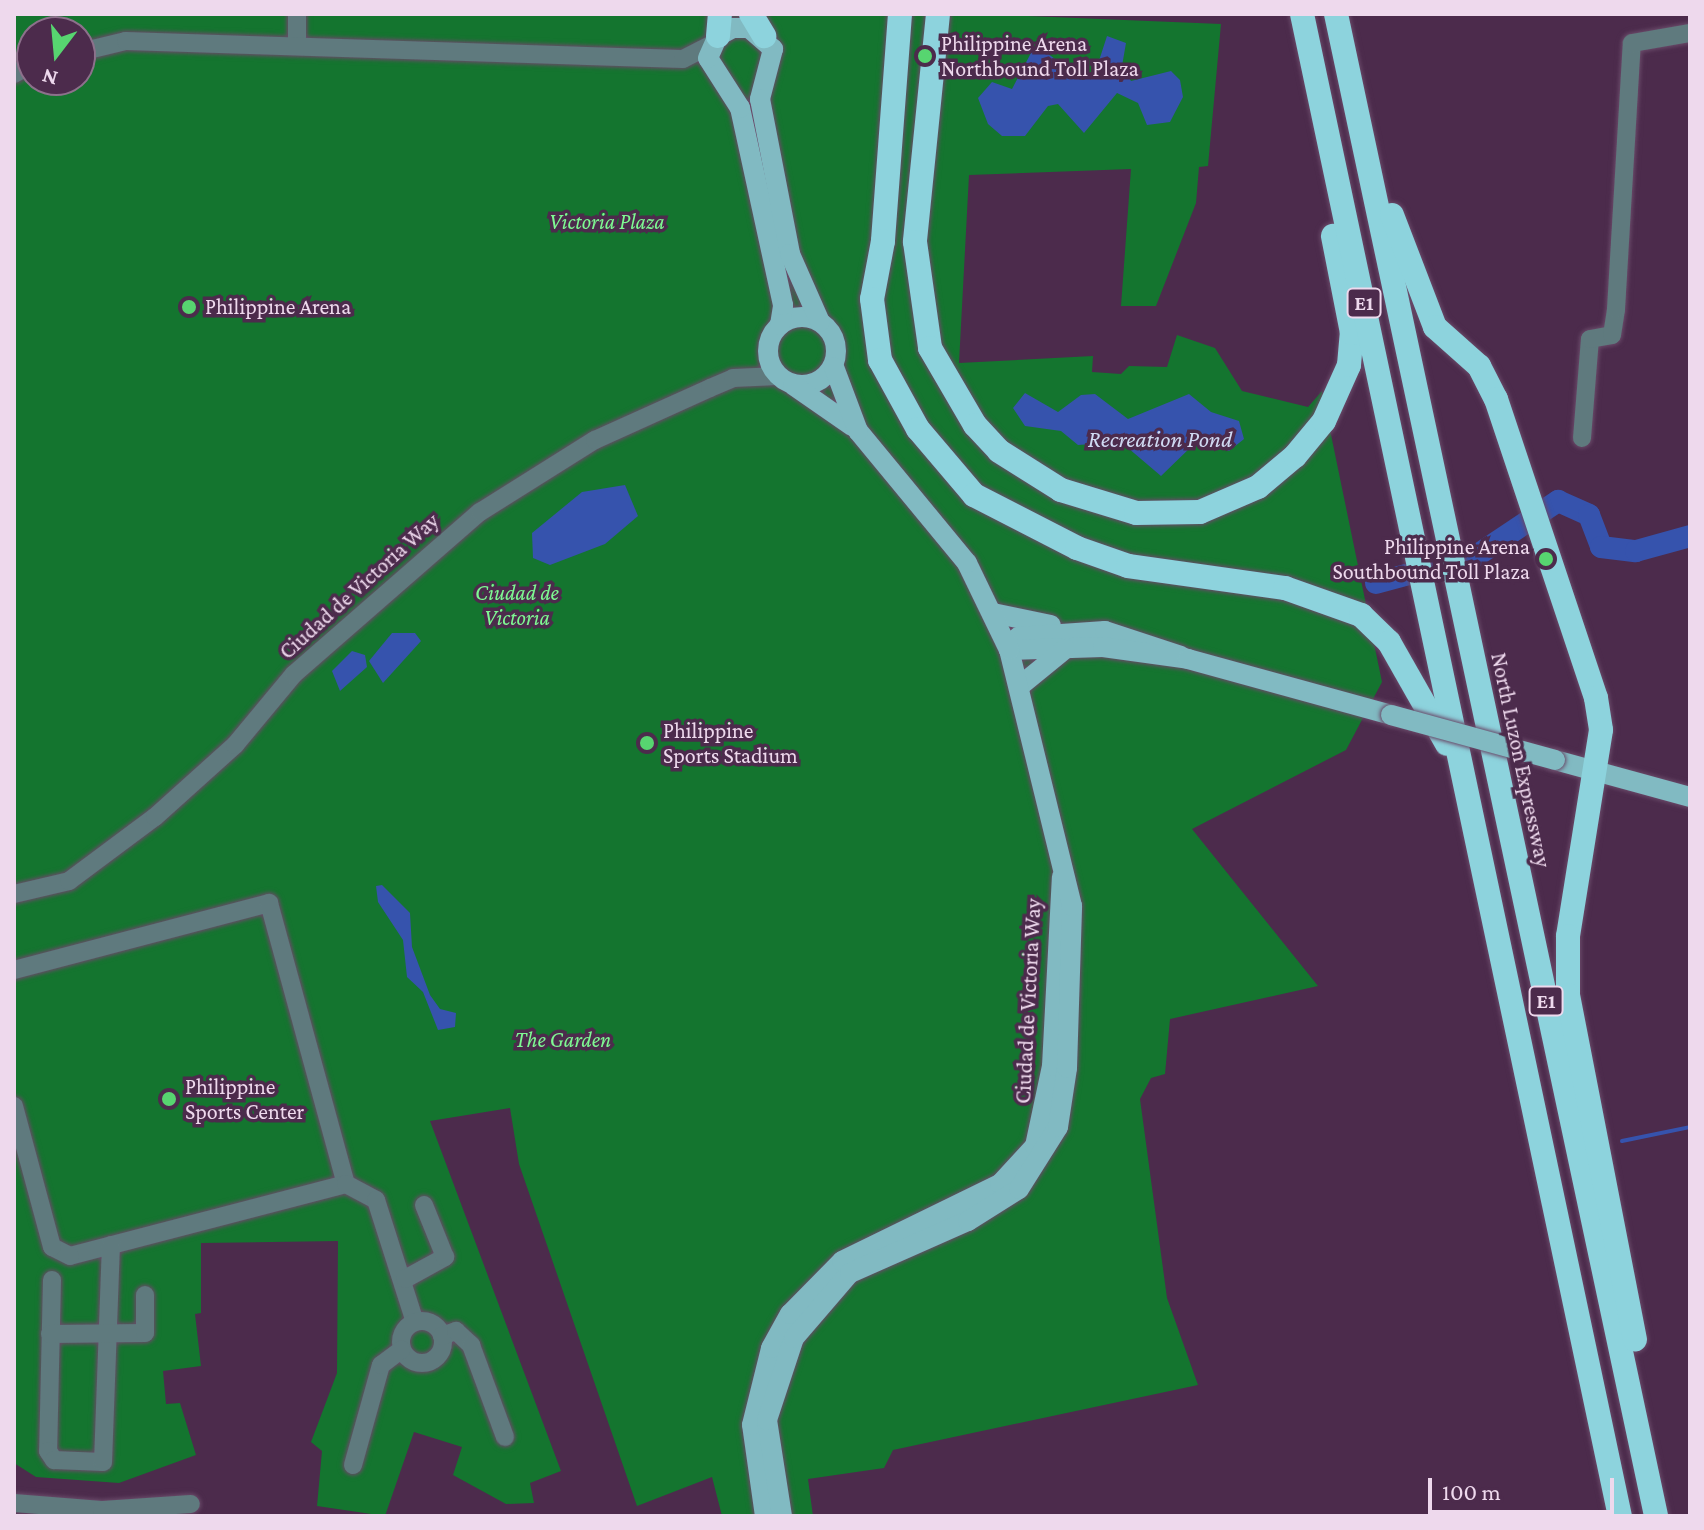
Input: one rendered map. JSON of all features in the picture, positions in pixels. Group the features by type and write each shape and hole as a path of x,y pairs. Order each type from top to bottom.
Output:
{"highway":[{"path":"751,14 764,36"},
{"path":"900,14 883,241 872,299 880,360 918,429 974,495 1077,548 1128,566 1285,588 1361,615 1389,642 1464,774"},
{"path":"938,14 915,242 930,348 949,392 999,451 1061,490 1136,513 1200,512 1258,487 1295,456 1337,399 1352,333 1327,202 1315,71"},
{"name":"E1","path":"1302,14 1620,1516"},
{"name":"North Luzon Expressway","path":"1336,14 1656,1516"},
{"path":"1352,94 1420,301 1435,327 1479,366 1525,489 1596,698 1601,730 1568,936 1568,995 1635,1338 1635,1410"}],"main road":[{"path":"785,380 817,382 834,367 835,340 820,322 790,254 760,99 773,57 764,36 741,27 717,31 708,58 740,108 783,305 780,325 768,353 785,380 858,431"},
{"path":"780,325 796,317 820,322"},
{"name":"Ciudad de Victoria Way","path":"765,1516 752,1425 778,1352 807,1292 842,1261 1005,1191 1035,1146 1060,1067 1063,873 1021,685 993,613 949,539 858,431 834,367"},
{"path":"993,613 1072,638 1188,659 1690,797"},
{"path":"1007,644 1072,638"},
{"path":"1021,685 1072,638"},
{"name":"Ciudad de Victoria Way","path":"778,1352 766,1443 782,1516"}],"street":[{"path":"297,14 297,44"},
{"path":"96,48 126,41 297,44 683,59 717,31"},
{"path":"1582,438 1590,339 1612,335 1616,309 1632,43 1690,33"},
{"name":"Ciudad de Victoria Way","path":"14,894 69,881 155,817 235,745 294,674 480,512 595,440 733,378 785,380"},
{"path":"14,970 269,903 346,1184"},
{"path":"14,1106 52,1247 70,1256 346,1184 376,1200 405,1279 415,1322"},
{"path":"405,1279 445,1257 424,1205"},
{"path":"52,1280 50,1457 103,1462 111,1245"},
{"path":"50,1334 110,1336 145,1333 145,1295"},
{"path":"353,1465 381,1365 402,1349 404,1330 415,1322 429,1322 442,1336 441,1349 427,1362 413,1361 402,1349"},
{"path":"442,1336 456,1331 471,1345 505,1437"},
{"path":"14,1503 102,1510 191,1504"}],"green space":[{"name":"Ciudad de Victoria","path":"14,14 979,14 1221,24 1208,166 1199,167 1196,203 1156,306 1121,306 1131,169 969,175 959,363 1093,356 1092,372 1121,374 1129,366 1167,367 1177,335 1215,348 1242,391 1308,407 1322,391 1382,682 1346,750 1192,829 1318,986 1170,1019 1165,1074 1151,1078 1140,1099 1167,1298 1198,1385 893,1450 884,1468 808,1479 813,1516 722,1516 712,1477 637,1506 519,1164 510,1108 430,1121 561,1471 530,1483 534,1503 506,1504 453,1475 462,1447 414,1432 385,1516 317,1506 322,1451 311,1442 337,1373 338,1241 201,1243 201,1313 195,1314 201,1366 163,1371 166,1404 180,1403 196,1455 119,1483 36,1477 14,1463"}],"water":[{"path":"1107,36 1126,43 1122,66 1131,81 1171,71 1180,80 1183,97 1170,122 1147,125 1138,103 1117,93 1084,133 1058,104 1048,106 1025,136 1002,136 988,124 978,98 992,82 1012,89 1032,51 1043,50 1083,80 1095,73"},
{"name":"Recreation Pond","path":"1025,393 1058,412 1081,395 1095,394 1128,419 1189,394 1211,412 1239,421 1244,439 1229,451 1205,442 1192,446 1161,476 1121,442 1078,445 1061,431 1025,426 1013,408"},
{"path":"625,485 638,516 605,544 550,565 533,558 532,533 582,492"},
{"path":"392,633 415,633 421,641 383,683 369,661"},
{"path":"352,651 365,655 367,667 340,691 332,671"},
{"path":"382,885 410,913 412,947 430,995 440,1009 456,1013 455,1027 438,1030 423,992 407,977 403,940 378,902 376,886"}],"waterway":[{"path":"1376,583 1476,556 1558,501 1589,515 1601,547 1636,551 1690,536"},
{"path":"1622,1141 1690,1127"}],"place":[{"name":"Philippine Arena Northbound Toll Plaza","path":"925,56"},
{"name":"Philippine Arena","path":"189,307"},
{"name":"Philippine Arena Southbound Toll Plaza","path":"1546,559"},
{"name":"Philippine Sports Stadium","path":"647,743"},
{"name":"Philippine Sports Center","path":"169,1099"}],"park label":[{"name":"Victoria Plaza","path":"607,222"},
{"name":"The Garden","path":"563,1040"}]}
